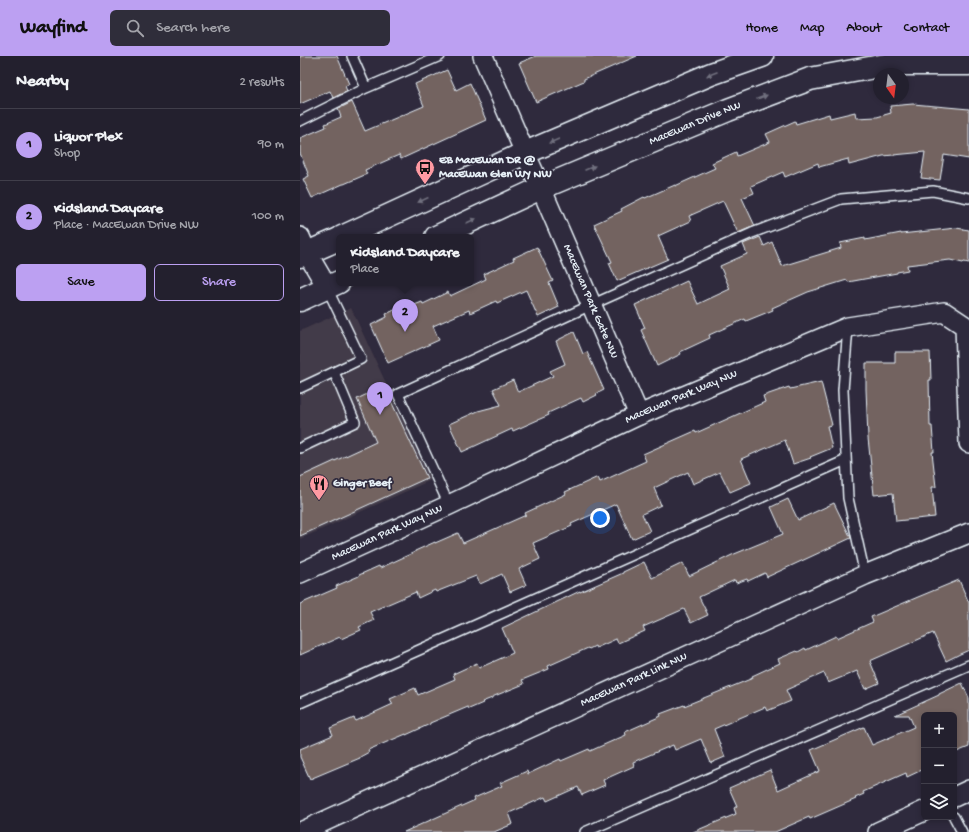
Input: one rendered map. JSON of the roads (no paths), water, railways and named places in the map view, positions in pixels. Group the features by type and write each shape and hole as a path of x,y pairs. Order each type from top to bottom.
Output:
{"street":[{"name":"MacEwan Park Gate NW","path":"483,56 639,415"},
{"path":"349,234 525,153 711,74 762,56"},
{"name":"MacEwan Drive NW","path":"442,234 541,188 728,110 810,79 890,64 969,64"},
{"path":"300,300 333,284 302,249 336,239"},
{"name":"MacEwan Park Way NW","path":"300,573 449,505 639,415 848,327 944,312 965,326 969,443"},
{"name":"MacEwan Park Link NW","path":"301,832 866,575 969,533"},
{"path":"957,796 969,790"},
{"path":"878,832 921,812"}],"lane":[{"path":"352,56 366,88"},
{"path":"300,121 366,88 440,56"},
{"path":"449,505 398,394 752,233 841,199 933,191 969,198"},
{"path":"300,388 361,359 333,284"},
{"path":"848,327 843,390 848,498 866,575"},
{"path":"300,448 355,422 334,372"},
{"path":"300,703 846,460"},
{"path":"585,832 969,665"},
{"path":"956,820 962,832"}],"place":[{"name":"EB MacEwan DR @ MacEwan Glen WY NW","path":"425,185"},
{"name":"Kidsland Daycare","path":"405,332"},
{"name":"Liquor Plex","path":"380,415"},
{"name":"Ginger Beef","path":"319,501"}]}
